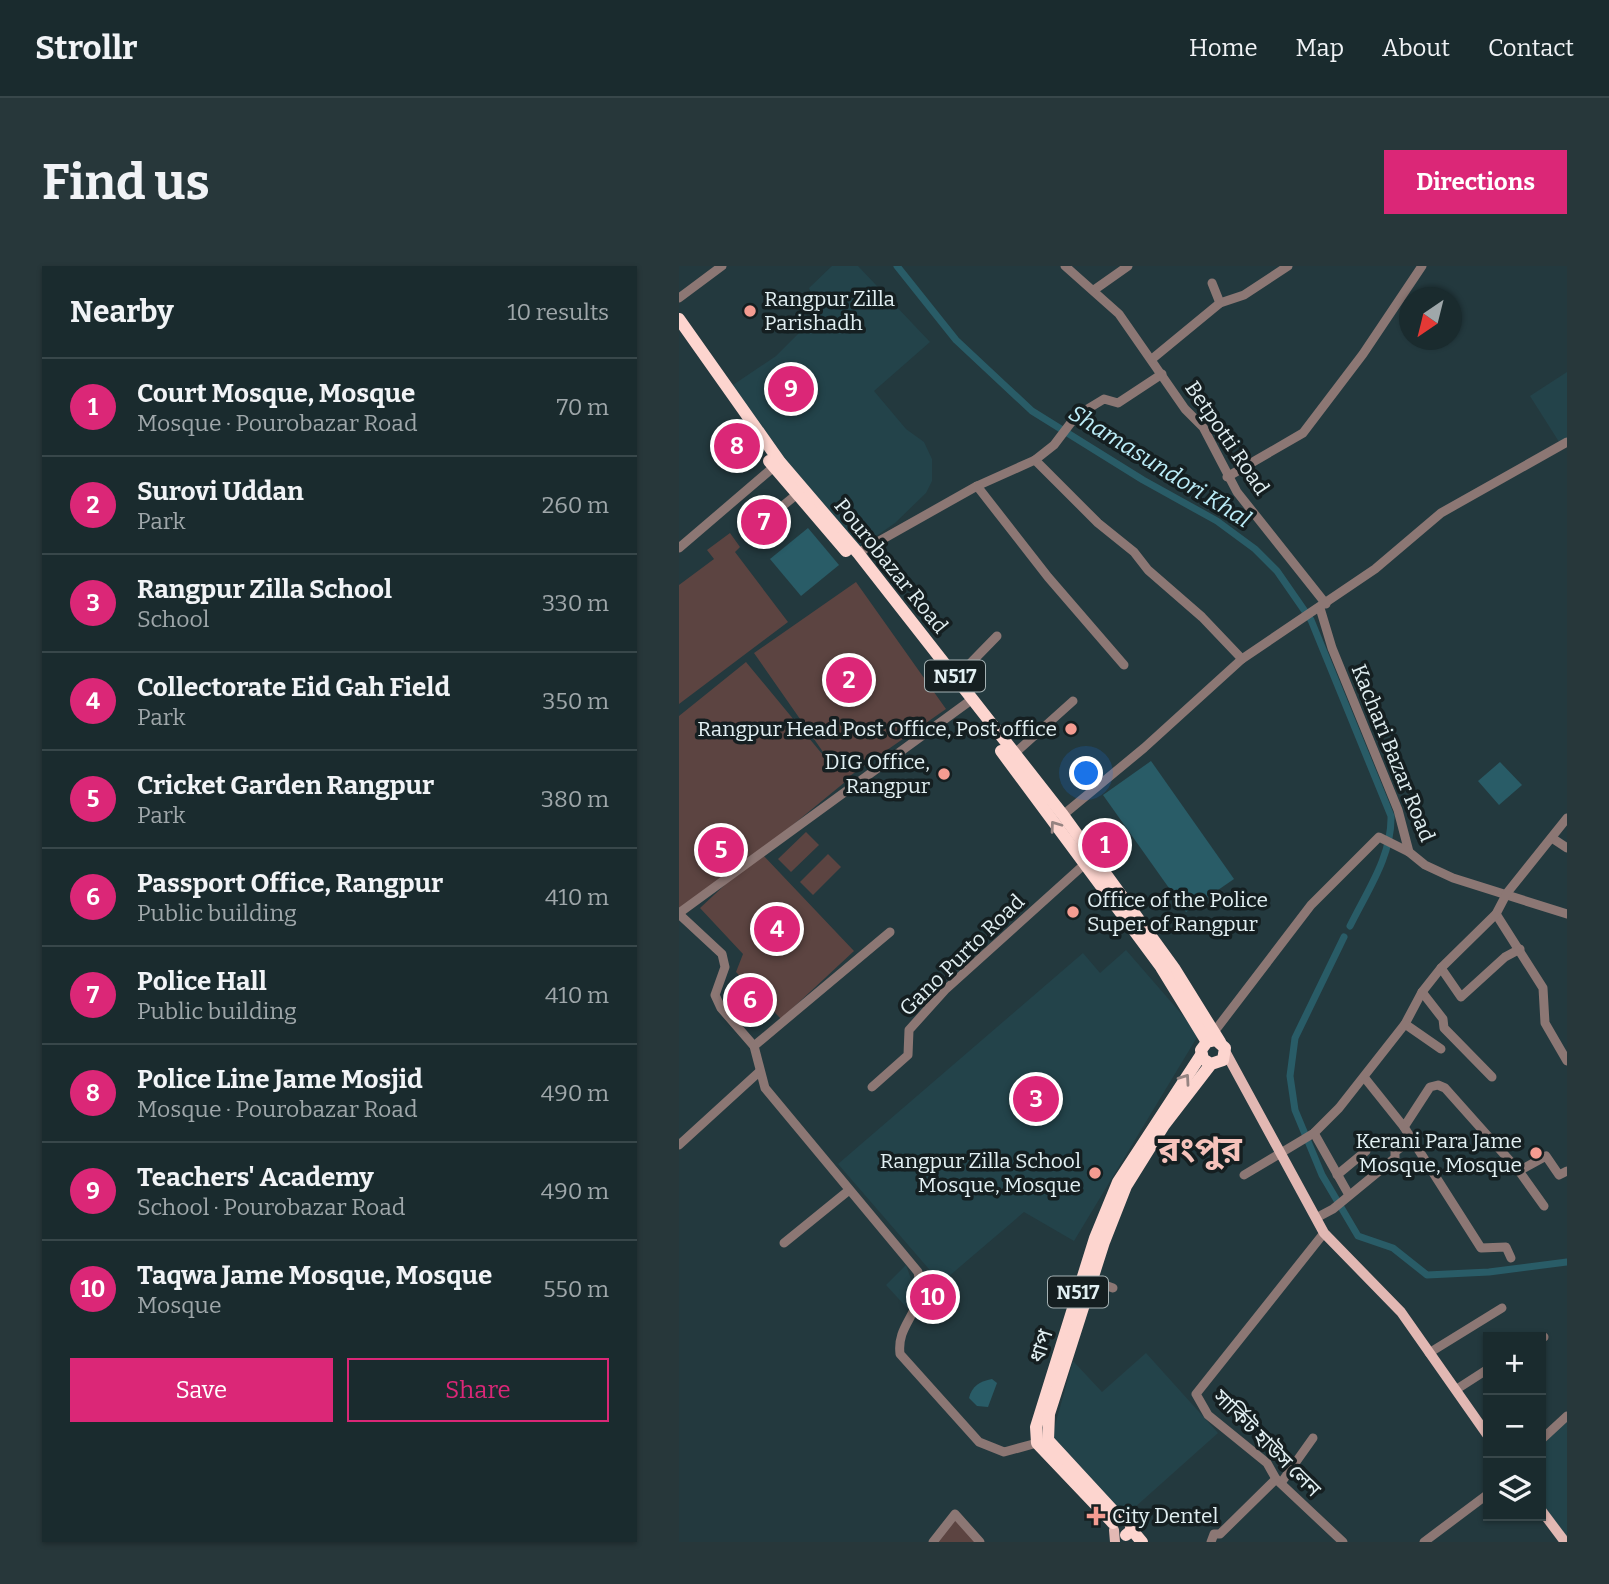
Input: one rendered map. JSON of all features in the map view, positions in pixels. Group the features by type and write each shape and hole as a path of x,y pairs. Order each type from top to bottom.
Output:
{"highway":[{"name":"Pourobazar Road","path":"679,319 796,495 851,556 1089,861 1214,1050"},
{"name":"Pourobazar Road","path":"679,332 777,465 858,553 957,677 1063,815 1089,861"},
{"name":"ধাপ","path":"1142,1542 1122,1533 1037,1443 1035,1427 1088,1279 1126,1186 1214,1050"},
{"name":"ধাপ","path":"1088,1279 1049,1414 1047,1435 1057,1452 1122,1533"}],"main road":[{"path":"1214,1050 1237,1072 1324,1233 1401,1312 1483,1428"},
{"path":"1546,1516 1566,1542"}],"street":[{"path":"679,298 722,266"},
{"name":"Betpotti Road","path":"1065,266 1119,314 1185,409 1203,428 1227,477 1323,606"},
{"path":"1094,290 1128,266"},
{"path":"1152,359 1220,303 1244,295 1288,266"},
{"path":"1227,477 1303,433 1363,354 1422,266"},
{"path":"1212,283 1220,303"},
{"path":"858,553 977,486 1035,460 1054,445 1076,416 1104,399 1118,403 1162,374"},
{"path":"1063,815 1144,748 1242,659 1323,606 1441,513 1567,442"},
{"path":"1035,460 1097,523 1134,552 1148,570 1202,617 1242,659"},
{"path":"679,548 777,465"},
{"path":"977,486 1048,577 1124,665"},
{"path":"769,517 796,495"},
{"name":"Kachari Bazar Road","path":"1323,606 1328,650 1373,761 1398,810 1409,852 1425,865 1453,878 1567,914"},
{"path":"957,677 997,636"},
{"path":"1014,754 1073,701"},
{"path":"967,703 679,913 722,954 725,967 715,996 721,1008 754,1046 765,1088 918,1272 922,1287 919,1305 898,1339 900,1354 979,1442 1004,1452 1037,1443"},
{"path":"1244,1175 1314,1133 1364,1077 1405,1024 1422,992 1441,968 1499,910 1567,818"},
{"path":"1214,1050 1311,905 1379,837 1409,852"},
{"path":"1552,838 1567,848"},
{"name":"Gano Purto Road","path":"872,1087 908,1055 909,1030 945,990 1089,861"},
{"path":"1499,910 1543,988 1545,1023 1567,1061"},
{"path":"754,1046 890,932"},
{"path":"1441,968 1461,997 1505,957 1520,949"},
{"path":"1422,992 1443,1019 1444,1028 1492,1077"},
{"path":"1405,1024 1441,1049"},
{"path":"679,1145 759,1072"},
{"path":"1364,1077 1412,1138 1481,1248 1506,1247 1511,1258"},
{"path":"1404,1127 1430,1087 1438,1085 1445,1088 1519,1171 1544,1206"},
{"path":"1314,1133 1349,1195"},
{"path":"1316,1218 1395,1158 1395,1152 1412,1138"},
{"path":"1337,1175 1366,1151"},
{"path":"1519,1171 1546,1156 1559,1175 1567,1171"},
{"path":"784,1243 848,1191"},
{"name":"সার্কিট হাউস লেন","path":"1324,1233 1196,1394 1208,1415 1266,1463 1279,1481 1343,1542"},
{"path":"1088,1279 1113,1289"},
{"path":"1429,1353 1502,1308"},
{"path":"1457,1389 1483,1372"},
{"path":"1546,1435 1567,1416"},
{"path":"1211,1542 1214,1534 1220,1534 1279,1481 1313,1438"},
{"path":"1424,1542 1483,1497"},
{"path":"933,1542 955,1514 980,1542"}],"shaded area":[{"path":"832,266 858,266 930,342 874,391 906,429 924,442 932,459 932,481 926,493 895,523 859,548 771,461 724,391 776,356 814,318 817,310 809,288"},
{"path":"1567,372 1567,442 1561,445 1530,396"},
{"path":"808,528 839,565 801,596 770,559"},
{"path":"730,533 740,547 735,552 788,622 679,704 679,585 714,559 707,550"},
{"path":"856,582 946,709 844,780 845,782 760,852 854,951 781,1019 736,972 743,954 700,908 744,867 679,917 679,716 746,662 837,772 754,653"},
{"path":"1151,761 1234,879 1186,912 1103,795"},
{"path":"1500,762 1522,785 1499,805 1478,781"},
{"path":"806,832 819,845 791,872 778,859"},
{"path":"828,854 841,867 813,895 800,882"},
{"path":"1126,950 1199,1034 1074,1241 1024,1212 941,1283 838,1164 1083,953 1100,973"},
{"path":"906,1265 914,1287 908,1309 886,1285"},
{"path":"1146,1353 1218,1433 1125,1516 1052,1436 1073,1361 1102,1392"},
{"path":"992,1379 997,1383 988,1407 977,1406 969,1398 972,1390 980,1383"},
{"path":"1567,1418 1567,1539 1546,1512 1546,1437"},
{"path":"955,1520 976,1542 935,1542"}],"waterway":[{"name":"Shamasundori Khal","path":"897,266 956,340 1032,411 1143,480 1217,521 1255,549 1277,571 1311,620 1391,816 1383,859 1350,926"},
{"name":"Shamasundori Khal","path":"1344,937 1295,1038 1290,1076 1295,1110 1322,1175 1358,1236 1393,1248 1427,1275 1489,1272 1567,1262"}],"place":[{"name":"Rangpur Zilla Parishadh","path":"750,311"},
{"name":"Teachers' Academy","path":"791,389"},
{"name":"Police Line Jame Mosjid","path":"737,446"},
{"name":"Police Hall","path":"764,522"},
{"name":"Surovi Uddan","path":"849,680"},
{"name":"Rangpur Head Post Office, Post office","path":"1071,729"},
{"name":"DIG Office, Rangpur","path":"944,774"},
{"name":"Court Mosque, Mosque","path":"1105,845"},
{"name":"Cricket Garden Rangpur","path":"721,850"},
{"name":"Office of the Police Super of Rangpur","path":"1073,912"},
{"name":"Collectorate Eid Gah Field","path":"777,929"},
{"name":"Passport Office, Rangpur","path":"750,1000"},
{"name":"Rangpur Zilla School","path":"1036,1099"},
{"name":"Kerani Para Jame Mosque, Mosque","path":"1536,1153"},
{"name":"Rangpur Zilla School Mosque, Mosque","path":"1095,1173"},
{"name":"Taqwa Jame Mosque, Mosque","path":"933,1297"},
{"name":"City Dentel","path":"1096,1516"}],"district":[{"name":"রংপুর","path":"1200,1149"}]}
